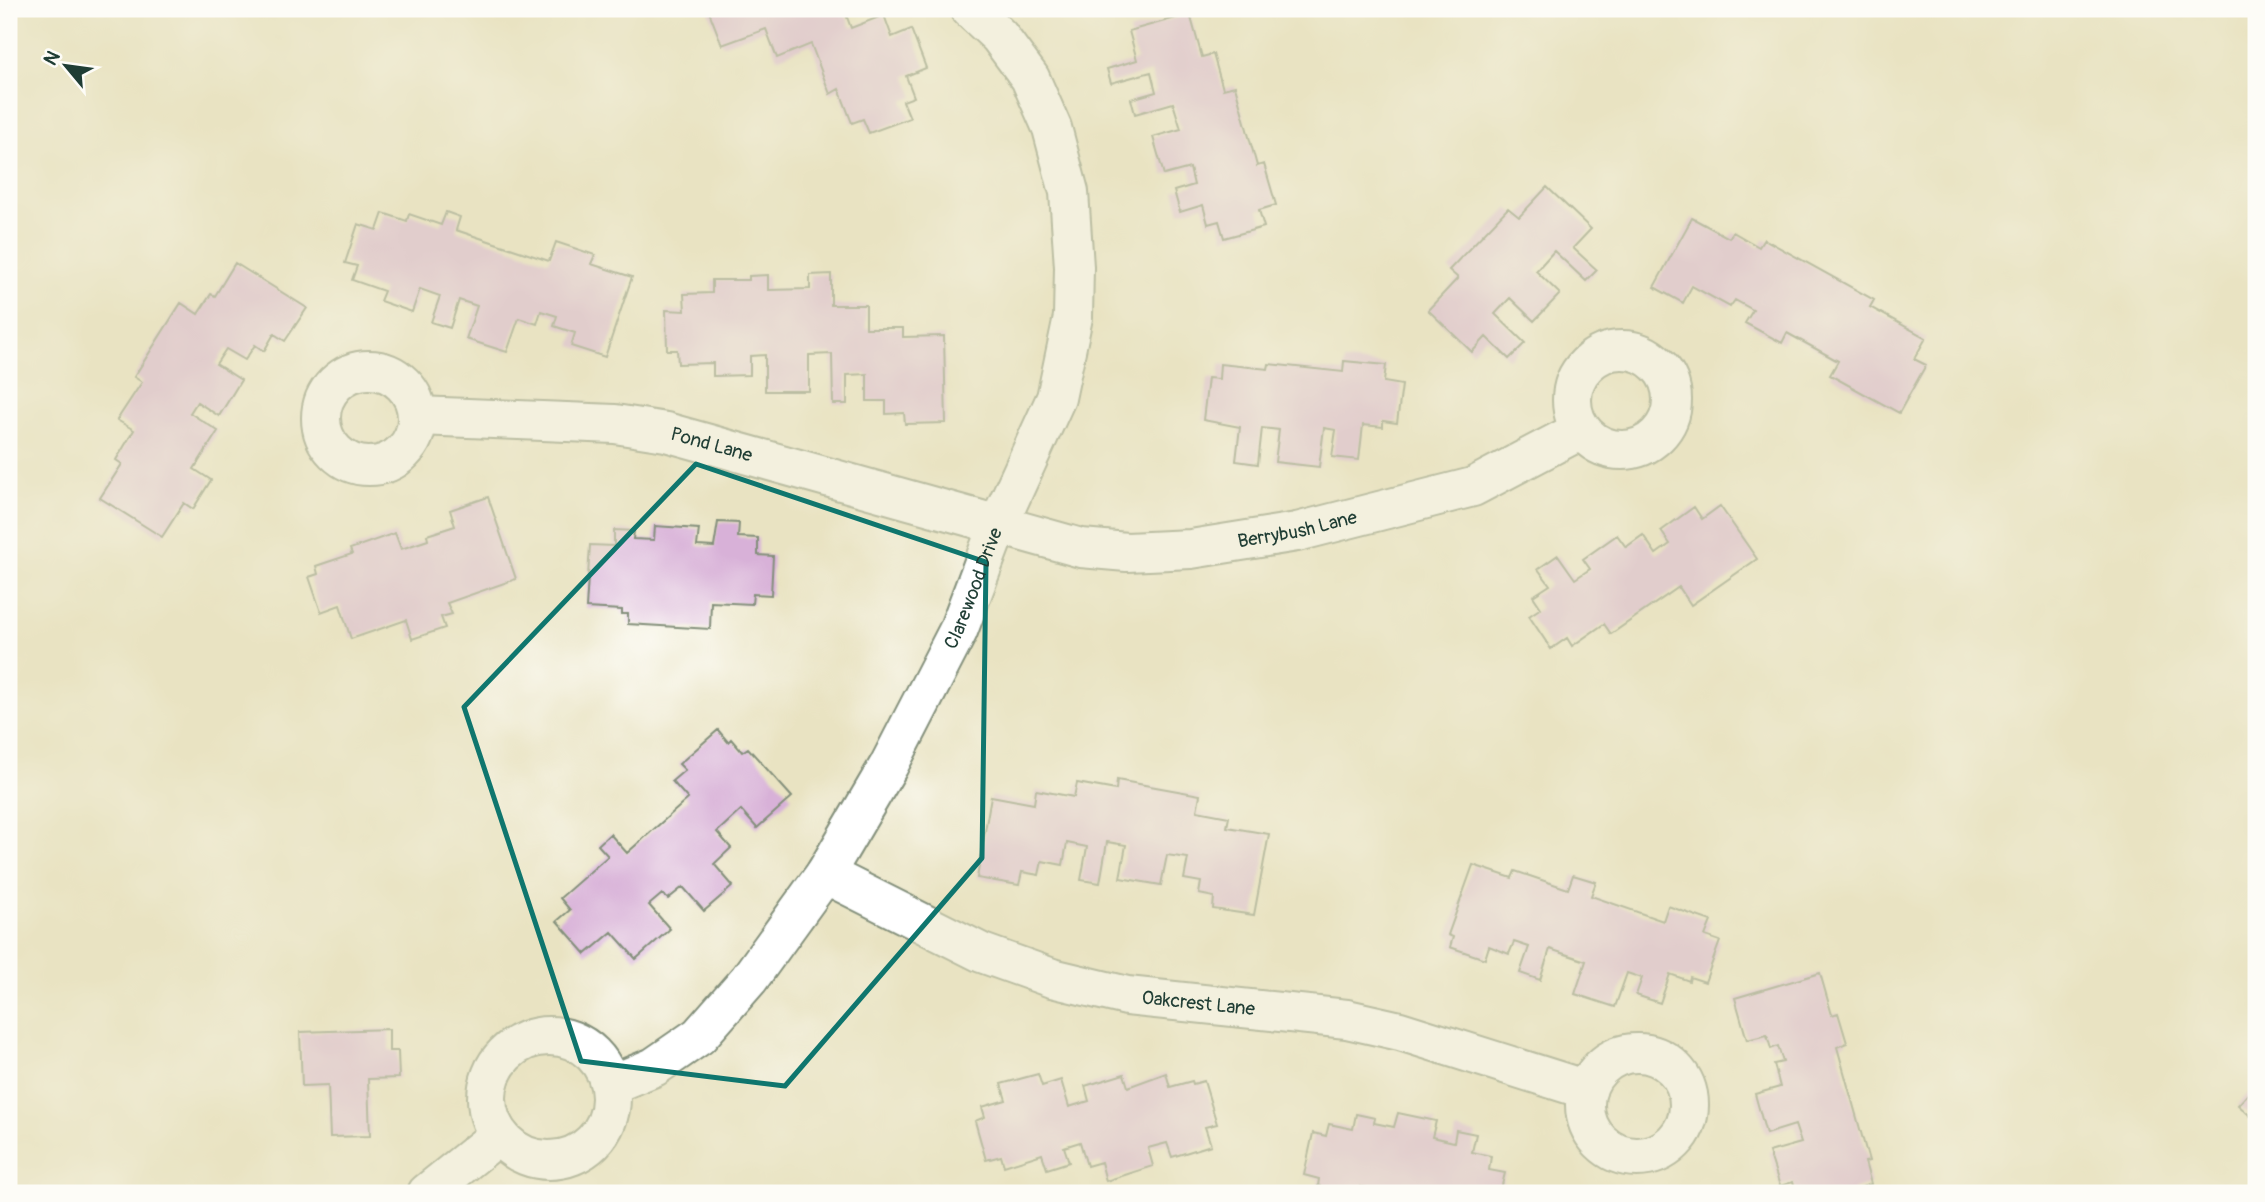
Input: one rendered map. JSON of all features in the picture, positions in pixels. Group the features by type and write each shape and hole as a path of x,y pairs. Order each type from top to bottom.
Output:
{"street":[{"name":"Clarewood Drive","path":"610,1085 654,1067 699,1036 749,979 825,874 889,765 958,631 998,525 1056,398 1073,317 1074,267 1069,192 1052,128 1030,78 999,36 970,9"},
{"name":"Pond Lane","path":"418,416 615,424 666,432 998,525"},
{"name":"Berrybush Lane","path":"998,525 1082,548 1127,552 1191,549 1297,532 1473,487 1581,430"},
{"name":"Oakcrest Lane","path":"825,874 982,953 1052,978 1127,996 1347,1019 1400,1031 1587,1090"},
{"path":"554,1035 573,1040 590,1051 603,1066 610,1085 611,1106 605,1126 592,1143 574,1155 554,1160 534,1158 514,1150 499,1135 490,1116 487,1096 491,1077 500,1059 515,1045 534,1037 554,1035"},
{"path":"427,1193 499,1135"}],"highlighted area":[{"path":"696,464 986,562 982,858 785,1086 581,1061 464,707"}],"building":[{"path":"708,9 801,9 802,14 816,9 844,9 851,28 884,15 892,37 911,29 926,68 906,76 914,97 903,101 910,118 869,133 863,119 852,123 839,89 830,94 811,44 777,58 766,29 722,45"},
{"path":"1190,14 1202,57 1213,54 1223,89 1235,86 1257,166 1264,164 1276,205 1259,210 1264,227 1224,238 1219,221 1208,224 1203,205 1180,212 1174,191 1194,185 1190,168 1164,175 1153,137 1181,129 1173,103 1135,114 1131,99 1156,92 1151,72 1111,83 1107,69 1137,60 1129,31"},
{"path":"1547,187 1591,229 1573,248 1597,270 1586,281 1554,251 1536,271 1560,294 1534,321 1510,298 1495,314 1525,343 1509,359 1486,337 1472,352 1428,310 1458,278 1449,270 1508,208 1519,217"},
{"path":"446,212 460,217 456,230 549,261 556,242 595,255 591,264 632,277 605,357 571,346 575,333 554,326 557,316 541,311 537,324 519,318 507,352 466,339 477,306 459,300 450,328 431,322 440,296 420,289 412,312 380,301 384,291 352,280 357,266 345,263 358,224 377,230 383,213 407,221 409,214 441,225"},
{"path":"1692,218 1729,238 1733,232 1759,247 1764,239 1874,300 1870,307 1926,338 1914,359 1926,365 1899,413 1830,375 1838,361 1787,333 1782,343 1745,323 1753,310 1735,300 1730,307 1692,286 1683,303 1654,287"},
{"path":"235,263 307,308 285,341 274,334 264,351 255,345 245,360 226,349 216,364 241,380 219,416 197,402 190,413 218,431 194,469 211,480 193,509 184,503 162,537 100,498 122,464 116,460 134,430 117,420 142,382 134,377 181,303 198,314 211,294 215,296"},
{"path":"831,274 831,305 866,305 866,328 903,328 903,337 944,336 946,423 905,424 904,413 886,414 886,401 867,401 867,374 847,375 847,404 833,404 832,354 809,355 809,391 765,391 765,355 750,356 750,375 713,376 713,363 678,364 677,350 667,350 666,310 685,311 684,294 712,293 712,280 749,280 749,276 768,275 768,290 810,289 810,275"},
{"path":"1344,361 1386,365 1384,382 1402,385 1397,423 1383,421 1383,427 1363,425 1359,460 1332,457 1336,430 1324,428 1319,467 1275,462 1279,430 1262,428 1258,464 1236,461 1240,427 1203,420 1208,378 1219,379 1220,364 1268,369 1269,364 1343,372"},
{"path":"488,497 516,579 447,603 452,614 441,617 445,628 412,639 406,620 351,639 340,605 321,612 309,577 318,574 316,566 352,554 350,549 395,533 401,549 428,540 427,535 455,526 450,510"},
{"path":"1720,506 1757,559 1691,605 1679,587 1611,634 1604,624 1572,646 1567,638 1551,649 1529,616 1541,608 1533,596 1550,585 1538,569 1558,555 1575,579 1590,569 1583,559 1617,535 1626,547 1643,535 1656,554 1670,544 1661,531 1694,507 1702,519"},
{"path":"718,522 739,523 738,537 758,538 758,555 773,556 771,595 753,594 752,604 711,602 710,629 628,624 628,614 622,614 622,610 586,608 590,545 614,546 614,530 634,531 633,539 654,540 655,526 699,529 697,546 714,547"},
{"path":"718,730 728,742 731,739 742,752 748,748 792,797 757,828 741,810 717,832 731,848 714,864 733,886 704,911 683,887 668,899 662,894 649,905 670,929 636,959 612,932 586,954 557,921 570,910 560,898 608,856 598,845 610,834 627,853 688,799 672,781 685,770 679,764"},
{"path":"1117,780 1200,795 1197,811 1229,817 1227,827 1269,834 1254,915 1213,909 1214,897 1199,894 1201,882 1184,879 1188,858 1167,855 1161,885 1120,878 1126,845 1107,842 1100,883 1081,880 1087,847 1067,843 1063,865 1042,861 1039,875 1022,872 1019,885 977,878 991,796 1034,804 1036,790 1074,797 1077,783 1116,790"},
{"path":"1473,865 1512,878 1515,871 1568,889 1573,875 1596,882 1591,896 1663,921 1668,906 1711,921 1705,936 1720,941 1705,982 1690,977 1689,981 1670,974 1660,1003 1636,995 1642,978 1627,973 1615,1007 1575,994 1586,961 1550,949 1540,980 1520,973 1529,947 1514,942 1509,954 1489,946 1485,959 1450,947 1453,937 1448,935"},
{"path":"1820,973 1832,1015 1838,1013 1847,1043 1837,1047 1869,1161 1865,1162 1871,1184 1853,1190 1854,1193 1796,1193 1793,1182 1780,1186 1769,1152 1801,1143 1795,1125 1766,1134 1755,1094 1780,1087 1774,1064 1783,1062 1778,1046 1771,1049 1767,1035 1747,1040 1735,998"},
{"path":"389,1029 389,1051 398,1051 399,1078 368,1079 370,1136 330,1137 328,1085 302,1086 300,1032"},
{"path":"1166,1073 1170,1087 1204,1081 1217,1124 1205,1127 1211,1145 1172,1157 1167,1143 1148,1148 1153,1166 1106,1181 1101,1162 1087,1166 1080,1142 1064,1147 1069,1162 1047,1169 1042,1154 1004,1166 1001,1156 986,1160 975,1121 985,1117 982,1107 1006,1100 1001,1084 1038,1074 1042,1086 1061,1080 1069,1107 1089,1101 1085,1086 1124,1074 1128,1087"},
{"path":"2256,1085 2256,1121 2238,1105"},
{"path":"1398,1113 1436,1121 1432,1137 1454,1142 1456,1130 1476,1134 1472,1152 1491,1156 1489,1170 1505,1173 1500,1193 1374,1193 1374,1189 1361,1187 1360,1193 1351,1193 1318,1186 1319,1179 1304,1175 1313,1133 1326,1136 1329,1124 1353,1129 1356,1114 1375,1118 1374,1123 1394,1127"}]}
